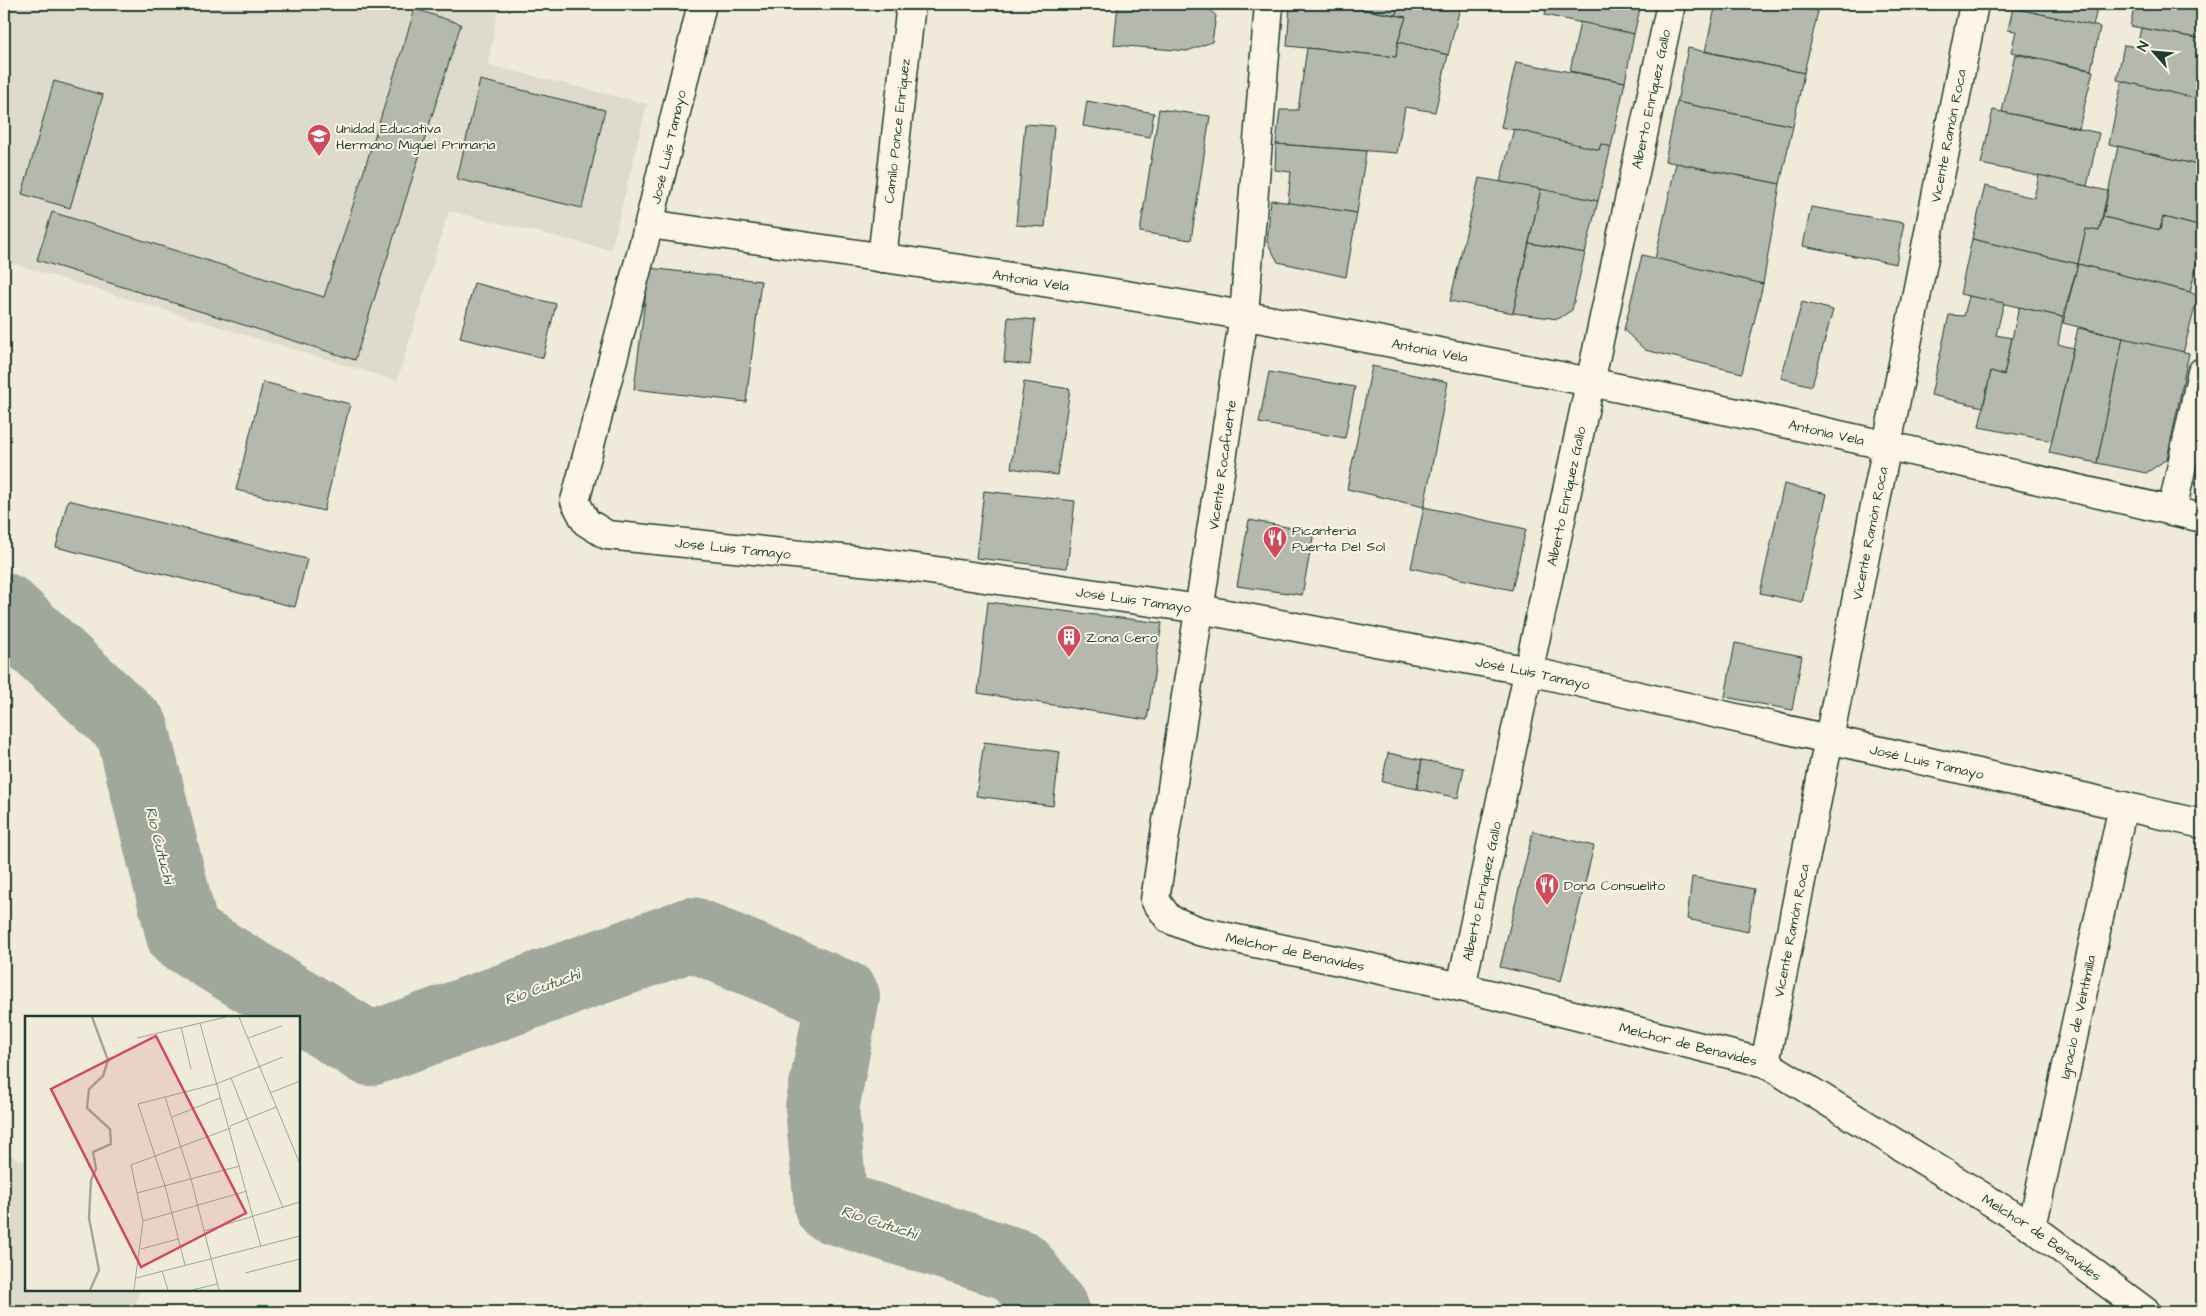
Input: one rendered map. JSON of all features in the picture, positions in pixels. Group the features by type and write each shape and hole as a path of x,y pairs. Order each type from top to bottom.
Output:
{"street":[{"name":"José Luis Tamayo","path":"702,4 649,224 575,501 586,522 608,535 881,563 1200,609 1529,671 2202,824"},
{"name":"Camilo Ponce Enríquez","path":"882,258 911,4"},
{"name":"Vicente Rocafuerte","path":"1169,919 1155,900 1244,315 1269,4"},
{"name":"Alberto Enríquez Gallo","path":"1461,987 1671,4"},
{"name":"Vicente Ramón Roca","path":"1765,1063 1974,4"},
{"name":"Antonia Vela","path":"649,224 882,258 1244,315 1591,380 1887,444 2202,518"},
{"path":"2172,510 2202,372"},
{"name":"Ignacio de Veintimilla","path":"2032,1227 2123,806"},
{"name":"Melchor de Benavides","path":"1169,919 1199,930 1461,987 1765,1063 2032,1227 2146,1312"}],"shaded area":[{"name":"Unidad Educativa Hermano Miguel Primaria","path":"4,4 499,4 488,65 647,104 611,250 449,211 397,381 4,261"},
{"path":"4,1153 25,1162 25,1291 139,1291 134,1312 4,1312"}],"building":[{"path":"1118,4 1205,4 1216,16 1212,42 1187,51 1114,45"},
{"path":"1290,4 1329,4 1406,17 1398,42 1396,57 1287,46"},
{"path":"1330,4 1398,4 1396,15"},
{"path":"1398,4 1461,4 1448,55 1398,42 1406,17 1396,15"},
{"path":"1547,4 1641,4 1634,34 1545,15"},
{"path":"1716,4 1755,6 1755,4 1785,4 1818,11 1804,73 1705,51"},
{"path":"1803,4 1822,4 1821,8"},
{"path":"2014,4 2098,4 2093,26 2013,8"},
{"path":"2135,4 2202,4 2202,39 2130,26"},
{"path":"2013,8 2100,27 2091,70 2011,52 2016,31 2008,30"},
{"path":"415,9 461,24 355,360 37,260 52,212 324,297"},
{"path":"1580,22 1634,34 1625,82 1570,71"},
{"path":"2141,28 2202,39 2202,100 2117,80 2124,45 2137,47"},
{"path":"1398,42 1448,55 1435,112 1405,107 1397,153 1276,144 1280,110 1298,110 1307,48 1396,57"},
{"path":"1688,48 1804,73 1793,126 1677,102"},
{"path":"2015,54 2093,71 2079,128 2002,112"},
{"path":"1516,62 1625,82 1611,147 1601,144 1599,150 1501,127"},
{"path":"480,80 605,110 582,208 457,179"},
{"path":"54,81 103,95 70,208 22,194"},
{"path":"2122,81 2202,100 2202,166 2109,144"},
{"path":"1087,101 1154,113 1150,137 1083,126"},
{"path":"1677,102 1793,126 1780,184 1665,161"},
{"path":"1159,109 1210,116 1191,240 1140,232"},
{"path":"1993,110 2099,133 2087,186 1981,164"},
{"path":"1025,124 1054,126 1045,227 1016,225"},
{"path":"1514,129 1599,150 1601,144 1611,147 1598,201 1500,182"},
{"path":"1276,144 1366,151 1357,213 1288,203 1291,172 1275,170"},
{"path":"2118,146 2202,166 2202,227 2163,217 2160,230 2103,217"},
{"path":"1676,163 1780,184 1763,284 1655,259"},
{"path":"2039,175 2108,191 2099,231 2086,229 2078,264 1972,239 1985,186 2034,198"},
{"path":"1479,178 1541,189 1513,313 1450,301"},
{"path":"1541,189 1598,201 1585,253 1529,243"},
{"path":"1271,200 1357,213 1346,277 1278,262 1267,242"},
{"path":"1811,207 1904,223 1896,264 1803,246"},
{"path":"2103,217 2160,230 2163,217 2202,227 2202,244 2190,292 2078,264 2086,229 2099,231"},
{"path":"1972,239 2078,264 2063,317 1960,294"},
{"path":"1529,243 1585,253 1572,310 1558,319 1513,313"},
{"path":"1642,255 1763,284 1742,373 1645,350 1624,330"},
{"path":"2078,264 2190,292 2198,296 2183,353 2063,323"},
{"path":"649,268 761,281 746,402 634,389"},
{"path":"474,283 556,304 543,358 460,338"},
{"path":"1969,296 2004,303 1996,335 2012,338 2004,375 1991,371 1983,407 1931,395 1949,315 1964,316"},
{"path":"1802,302 1833,310 1812,386 1781,378"},
{"path":"2019,307 2063,317 2058,344 2073,348 2052,441 1979,427 1991,371 2004,375"},
{"path":"1008,317 1035,320 1030,365 1004,362"},
{"path":"2078,328 2123,338 2097,463 2049,453"},
{"path":"2123,338 2189,353 2167,459 2146,473 2097,463"},
{"path":"1372,366 1448,382 1424,507 1347,489"},
{"path":"1269,372 1355,387 1345,438 1259,423"},
{"path":"263,382 350,404 324,511 236,490"},
{"path":"1024,382 1070,389 1057,475 1011,468"},
{"path":"1784,484 1827,494 1802,602 1760,593"},
{"path":"984,491 1075,501 1067,568 976,558"},
{"path":"68,500 307,559 295,607 56,547"},
{"path":"1424,507 1526,529 1512,590 1411,568"},
{"name":"Picanteria Puerta Del Sol","path":"1249,520 1314,532 1302,595 1237,586"},
{"name":"Zona Cero","path":"988,602 1162,623 1147,720 978,693"},
{"path":"1735,643 1802,656 1792,710 1725,697"},
{"path":"984,742 1060,752 1053,806 976,796"},
{"path":"1388,753 1422,760 1417,789 1382,782"},
{"path":"1422,760 1464,768 1458,798 1417,789"},
{"name":"Dona Consuelito","path":"1533,831 1594,846 1561,981 1500,967"},
{"path":"1692,877 1754,889 1748,932 1687,919"}],"waterway":[{"name":"Río Cutuchi","path":"4,610 132,729 183,935 370,1049 692,934 843,997 822,1108 831,1206 1018,1266 1053,1312"}],"place":[{"name":"Unidad Educativa Hermano Miguel Primaria","path":"319,157"},
{"name":"Picanteria Puerta Del Sol","path":"1275,559"},
{"name":"Zona Cero","path":"1069,658"},
{"name":"Dona Consuelito","path":"1547,906"}]}
